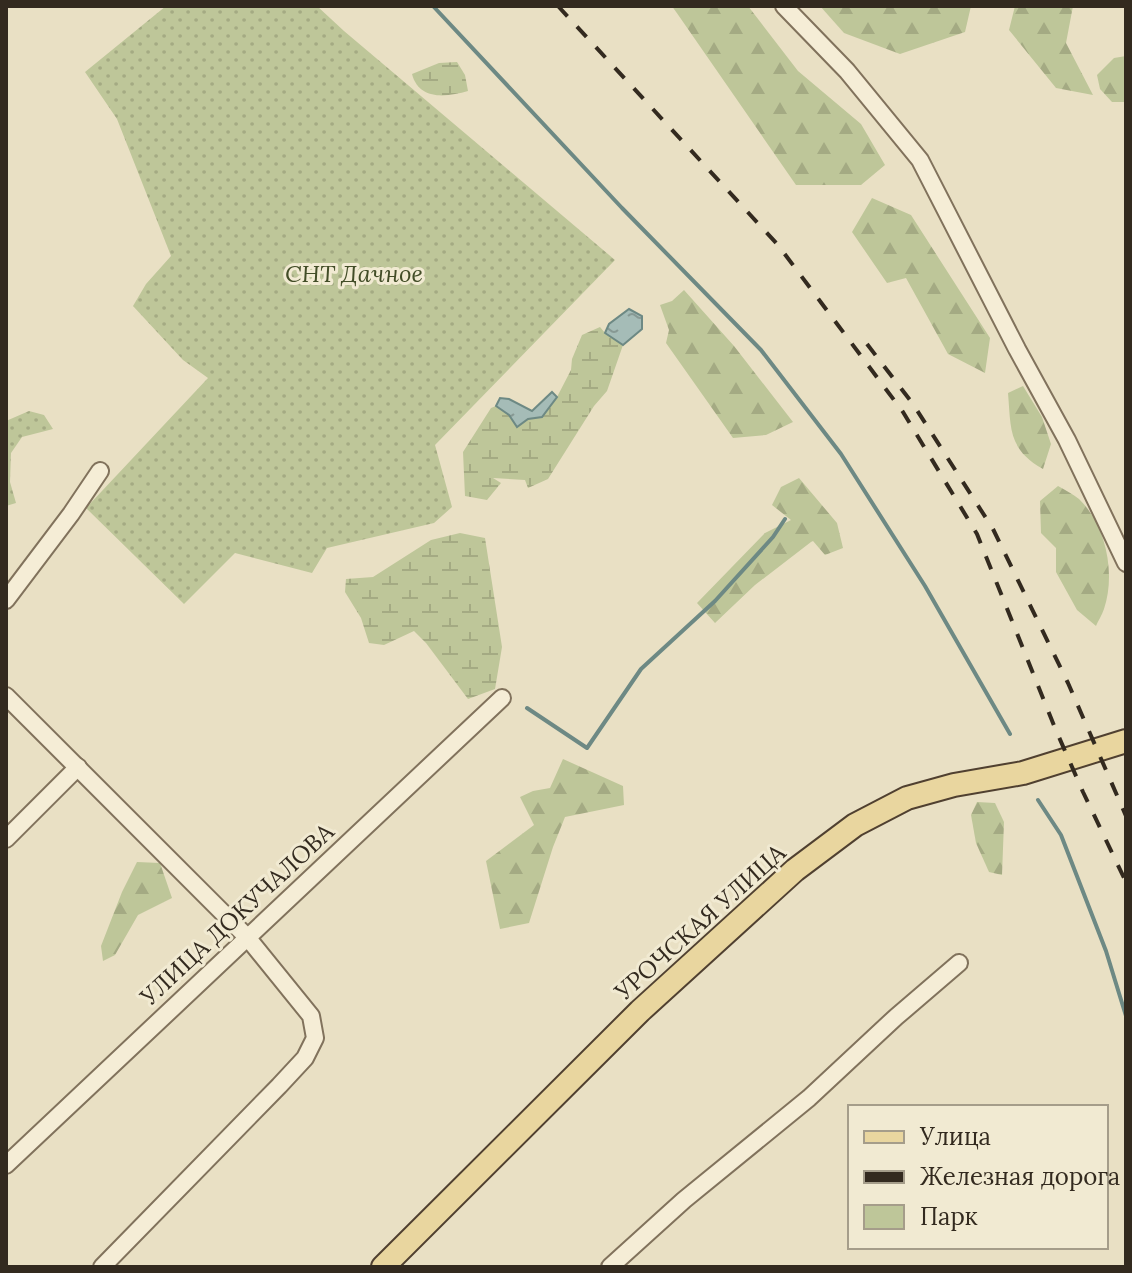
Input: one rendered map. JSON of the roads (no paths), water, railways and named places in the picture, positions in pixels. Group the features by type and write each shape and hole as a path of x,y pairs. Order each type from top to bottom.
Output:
{"main road":[{"name":"УРОЧСКАЯ УЛИЦА","path":"384,1267 640,1011 795,870 855,825 907,798 954,785 1023,773 1126,741"}],"street":[{"path":"784,6 847,71 920,160 1067,440 1126,563"},
{"path":"6,600 100,471"},
{"path":"6,696 247,937 311,1016 315,1038 297,1068 102,1267"},
{"name":"УЛИЦА ДОКУЧАЛОВА","path":"6,1165 502,698"},
{"path":"6,839 78,767"},
{"path":"610,1267 684,1200 809,1098 959,963"}],"water":[{"path":"629,309 642,316 642,329 623,345 605,333 609,324"},
{"path":"552,392 557,397 542,417 528,419 517,427 509,415 496,406 500,398 509,399 532,411"}],"waterway":[{"path":"433,6 622,208 761,350 841,454 925,586 1010,734"},
{"path":"527,708 587,748 641,669 715,601 773,537 785,519"},
{"path":"1038,800 1061,835 1106,951 1126,1016"}],"railway":[{"path":"558,6 778,245 903,412 977,534 1055,728 1126,882"},
{"path":"867,344 913,404 993,529 1068,683 1126,816"}],"park label":[{"name":"СНТ Дачное","path":"354,273"}]}
